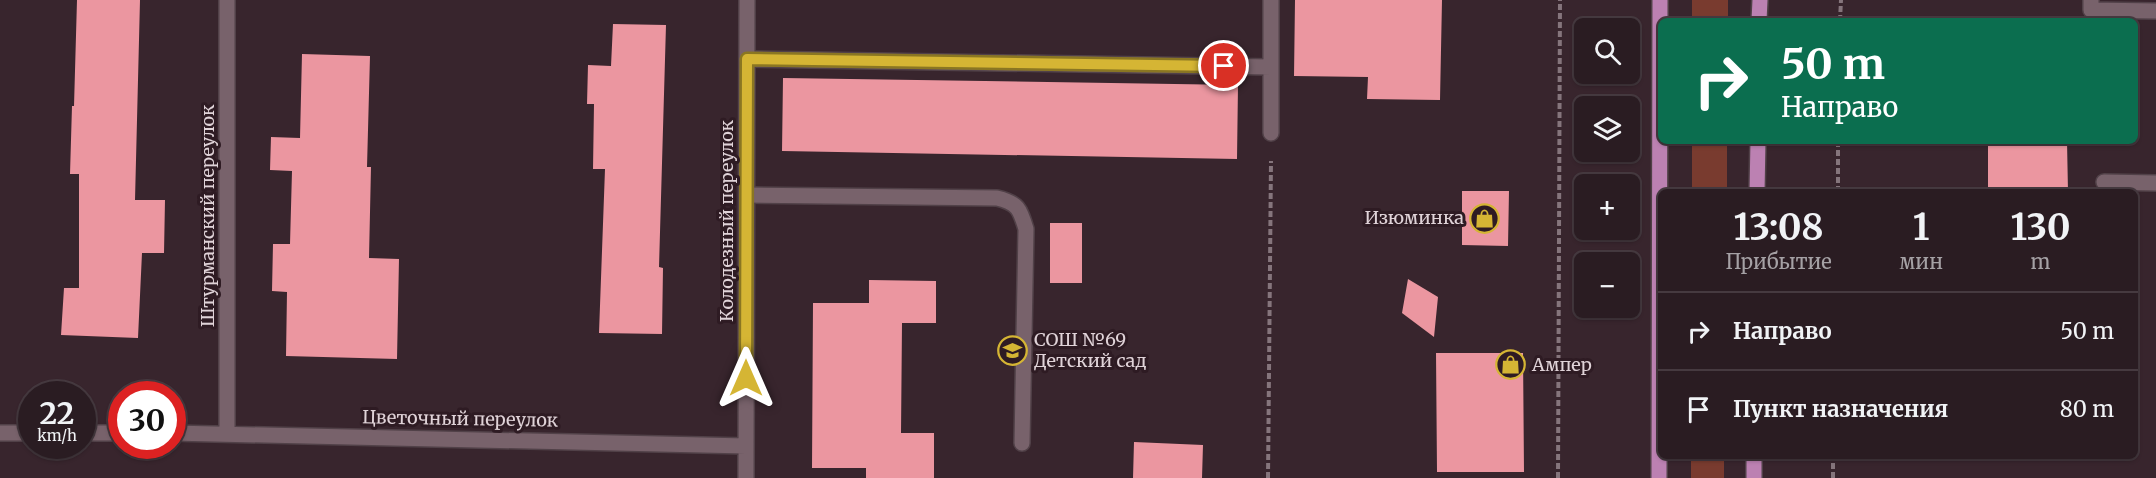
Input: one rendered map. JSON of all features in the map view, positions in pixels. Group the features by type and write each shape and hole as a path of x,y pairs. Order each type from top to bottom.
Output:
{"main road":[{"path":"1660,0 1660,18"},
{"path":"1759,18 1760,0"},
{"path":"1660,144 1660,189"},
{"path":"1757,189 1758,144"},
{"path":"1659,459 1659,478"},
{"path":"1754,459 1754,478"}],"street":[{"name":"Штурманский переулок","path":"227,0 227,433"},
{"name":"Колодезный переулок","path":"746,478 747,0"},
{"path":"1271,0 1271,133"},
{"path":"2091,0 2091,10 2156,10"},
{"path":"747,59 1271,67"},
{"path":"2104,182 2156,183"},
{"path":"747,195 997,198 1011,201 1021,211 1026,229 1022,443"},
{"path":"0,434 18,433"},
{"name":"Цветочный переулок","path":"186,433 746,446"}],"path":[{"path":"1558,478 1560,0"},
{"path":"1840,18 1841,0"},
{"path":"1268,478 1271,133"},
{"path":"1838,144 1838,189"},
{"path":"1833,459 1833,478"}],"shaded area":[{"path":"1692,0 1728,0 1728,18 1692,18"},
{"path":"1692,144 1727,144 1727,189 1692,189"},
{"path":"1691,459 1724,459 1724,478 1691,478"}],"building":[{"path":"77,0 140,0 135,200 165,200 164,253 142,253 138,338 61,335 64,288 79,288 79,174 70,174"},
{"path":"1295,0 1442,0 1440,100 1367,99 1368,77 1294,76"},
{"path":"613,24 666,25 659,267 663,268 662,334 599,333 605,169 593,169 594,104 587,104 588,65 611,66"},
{"path":"302,54 370,56 367,167 371,167 369,258 399,259 397,359 286,356 287,292 272,291 273,244 290,244 292,171 270,170 271,137 300,138"},
{"path":"783,78 1238,85 1237,159 782,151"},
{"path":"1988,144 2067,144 2068,189 1988,189"},
{"name":"Изюминка","path":"1462,191 1509,191 1508,246 1462,245"},
{"path":"1050,223 1082,223 1082,283 1050,283"},
{"path":"1408,279 1438,297 1434,337 1402,313"},
{"path":"869,280 936,281 936,323 902,323 901,433 934,433 934,478 866,478 866,468 812,468 813,303 869,303"},
{"path":"1436,353 1523,353 1524,472 1437,472"},
{"path":"1134,442 1203,445 1202,478 1133,478"}],"place":[{"name":"Изюминка","path":"1485,218"},
{"name":"СОШ №69 Детский сад","path":"1013,350"},
{"name":"Ампер","path":"1511,365"}],"route":[{"path":"746,378 747,59 1224,66"}]}
